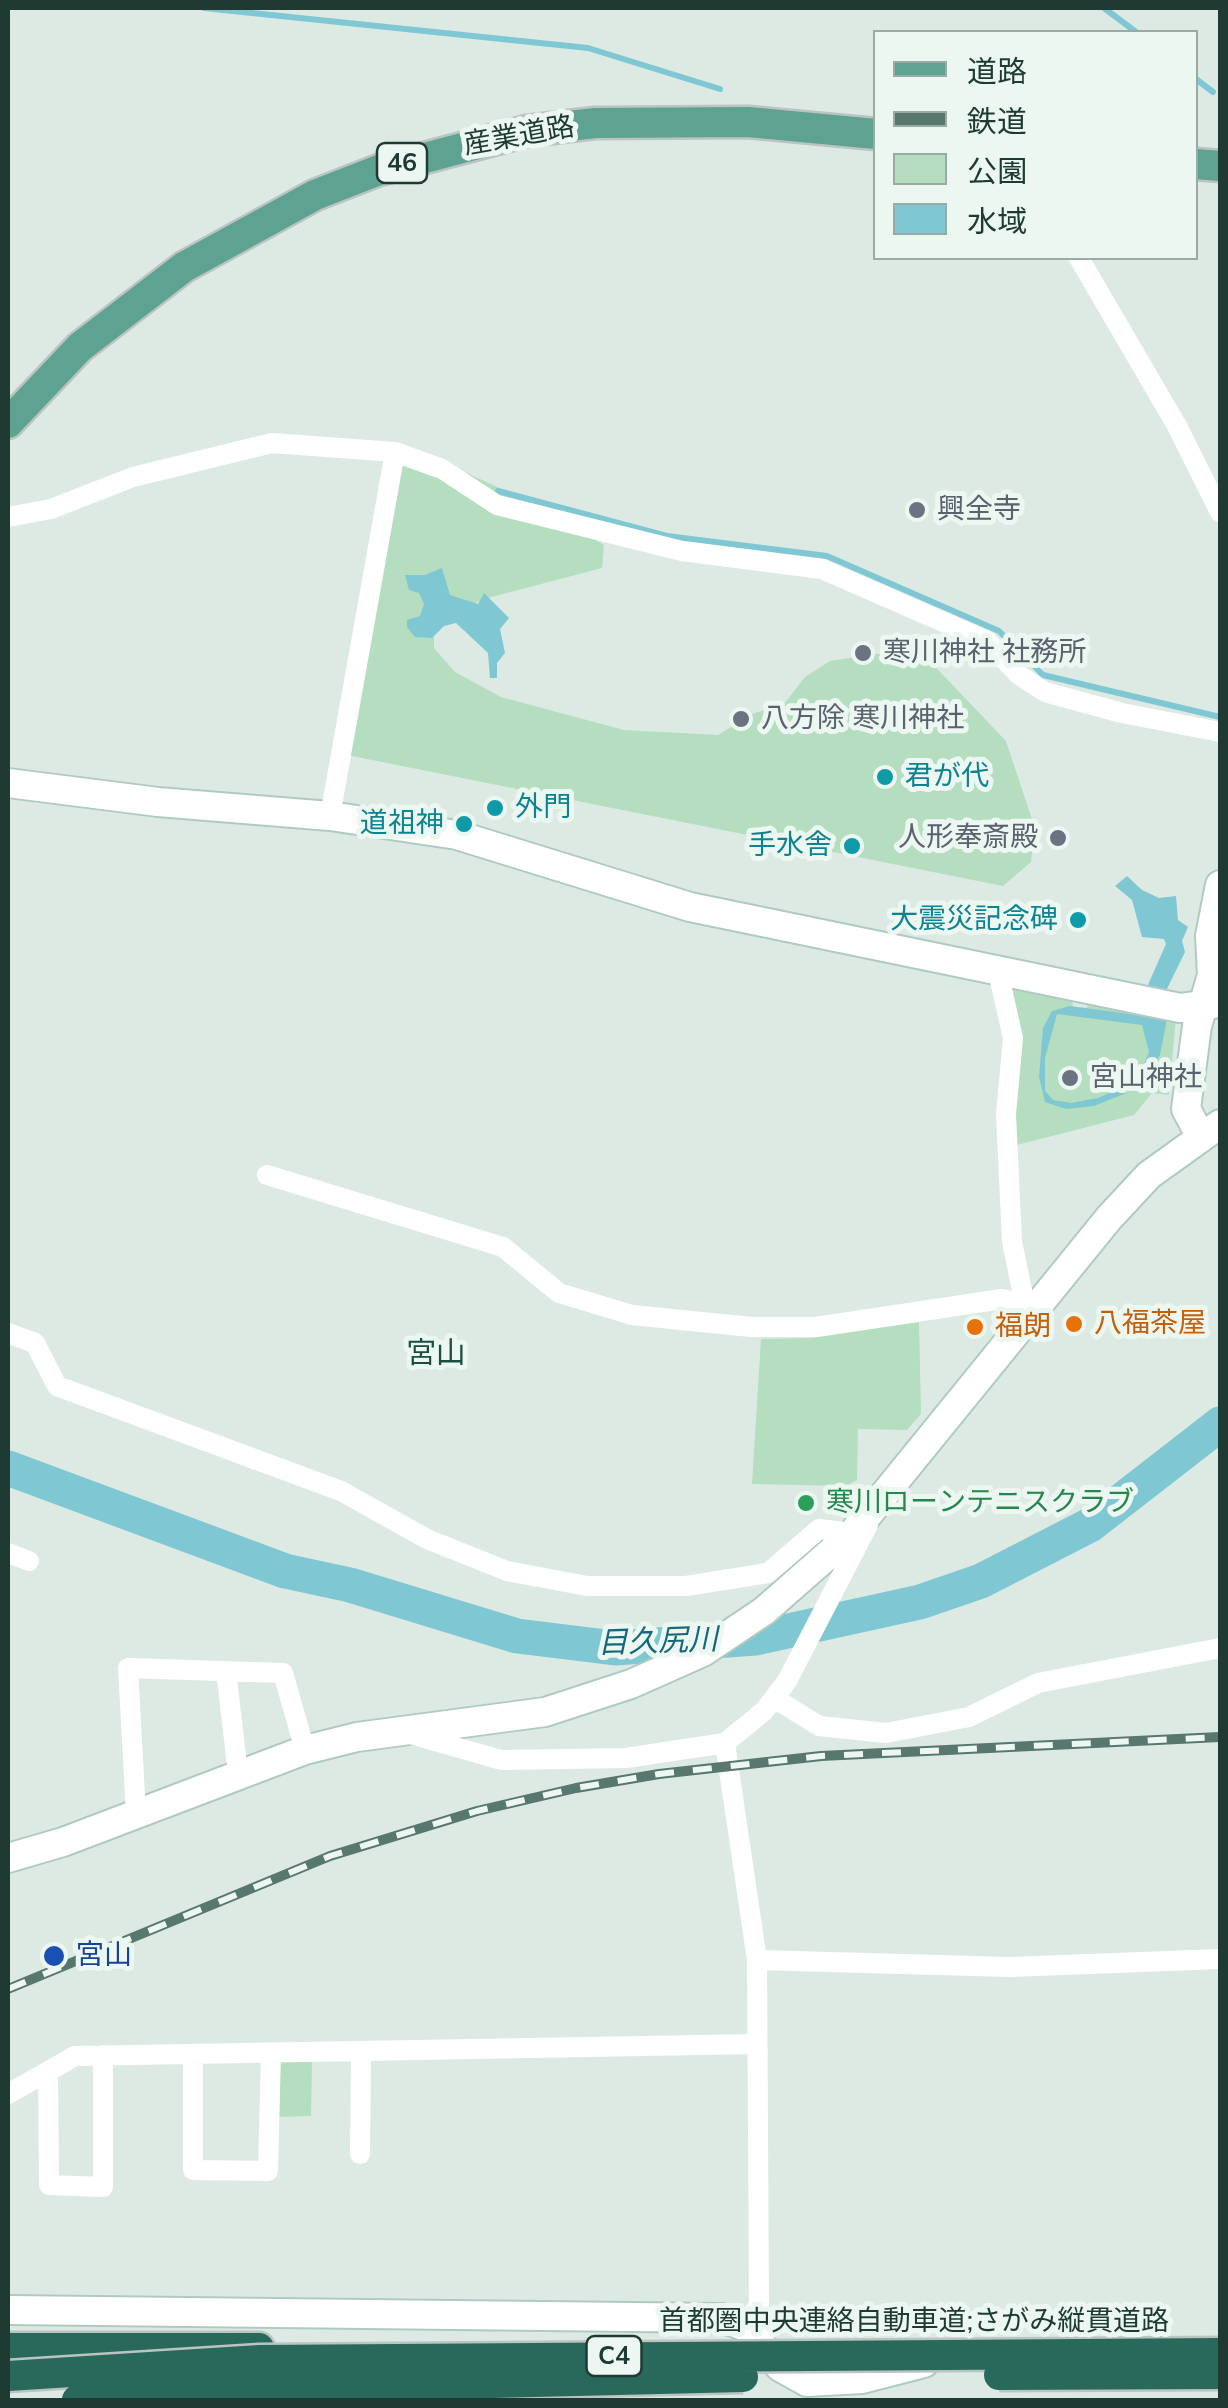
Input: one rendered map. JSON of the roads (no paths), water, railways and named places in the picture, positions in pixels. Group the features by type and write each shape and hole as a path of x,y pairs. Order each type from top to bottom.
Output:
{"highway":[{"path":"8,2348 414,2348 490,2356"},
{"name":"首都圏中央連絡自動車道;さがみ縦貫道路","path":"8,2376 242,2360 1220,2353"},
{"name":"首都圏中央連絡自動車道;さがみ縦貫道路","path":"77,2400 284,2388 698,2377 1220,2374"},
{"path":"204,2400 284,2388"}],"main road":[{"name":"産業道路","path":"8,423 80,347 184,267 315,194 379,170 527,131 596,123 748,122 873,134"}],"street":[{"path":"1080,260 1177,426 1220,512"},
{"path":"8,517 52,509 133,476 272,443 395,452 442,468 496,505 682,551 822,569 987,641 1020,675 1044,692 1122,713 1220,732"},
{"path":"330,816 395,452"},
{"path":"8,783 158,802 330,816 457,835 690,907 997,967 1180,1008 1212,1004"},
{"path":"8,1858 305,1750 401,1731 545,1712 592,1698 703,1652 818,1567 880,1501 1029,1303 1148,1175 1210,1130 1186,1110 1212,1004 1210,936 1220,885"},
{"path":"997,967 1013,1038 1008,1157 1012,1242 1029,1303"},
{"path":"267,1175 503,1247 559,1293 632,1315 696,1324 816,1328 1002,1299 1029,1303"},
{"path":"8,1333 35,1343 57,1386 341,1491 426,1539 508,1571 587,1586 719,1582 768,1573 819,1529 853,1533"},
{"path":"401,1731 502,1760 626,1758 724,1742 774,1698 791,1674 880,1501"},
{"path":"8,1553 29,1562"},
{"path":"774,1698 819,1726 886,1733 968,1717 1038,1683 1220,1648"},
{"path":"136,1814 128,1668 284,1673 305,1750"},
{"path":"226,1671 238,1773"},
{"path":"724,1742 756,1960 759,2304 746,2327"},
{"path":"756,1960 1010,1967 1220,1959"},
{"path":"8,2094 75,2056 758,2044"},
{"path":"360,2154 361,2051"},
{"path":"193,2054 193,2170 268,2171 271,2052"},
{"path":"48,2071 49,2185 103,2187 103,2056"},
{"path":"8,2310 722,2318 746,2327 780,2366 807,2382 862,2379 927,2363 1220,2364"}],"water":[{"path":"442,568 450,595 478,604 484,593 509,618 500,629 505,653 497,663 497,678 490,678 488,653 456,623 444,626 432,638 415,637 407,627 407,620 420,616 424,604 419,593 409,590 405,575 425,575"},
{"path":"1127,876 1142,890 1159,898 1176,896 1178,920 1188,927 1182,941 1185,952 1166,991 1147,987 1166,944 1164,939 1142,937 1132,900 1115,886"},
{"path":"1070,1006 1167,1019 1160,1055 1149,1073 1124,1094 1094,1106 1066,1109 1045,1102 1039,1077 1043,1028 1052,1011","holes":["1057,1014 1142,1025 1149,1052 1141,1071 1121,1088 1071,1103 1053,1100 1045,1091 1045,1058"]}],"waterway":[{"path":"204,8 588,48 720,89"},
{"path":"1104,8 1133,30"},
{"path":"1198,81 1213,92"},
{"path":"498,491 667,536 827,556 999,631 1043,675 1220,717"},
{"name":"目久尻川","path":"8,1468 285,1571 350,1585 517,1636 615,1648 756,1638 920,1602 981,1581 1090,1525 1220,1424"}],"railway":[{"path":"8,1989 330,1856 477,1811 576,1788 659,1774 821,1756 1220,1737"}],"place":[{"name":"興全寺","path":"917,510"},
{"name":"寒川神社 社務所","path":"863,653"},
{"name":"八方除 寒川神社","path":"741,719"},
{"name":"君が代","path":"885,777"},
{"name":"外門","path":"495,808"},
{"name":"道祖神","path":"464,824"},
{"name":"人形奉斎殿","path":"1058,838"},
{"name":"手水舎","path":"852,846"},
{"name":"大震災記念碑","path":"1078,920"},
{"name":"宮山神社","path":"1070,1078"},
{"name":"八福茶屋","path":"1074,1324"},
{"name":"福朗","path":"975,1327"},
{"name":"寒川ローンテニスクラブ","path":"806,1503"},
{"name":"宮山","path":"54,1956"}],"district":[{"name":"宮山","path":"436,1354"}]}
